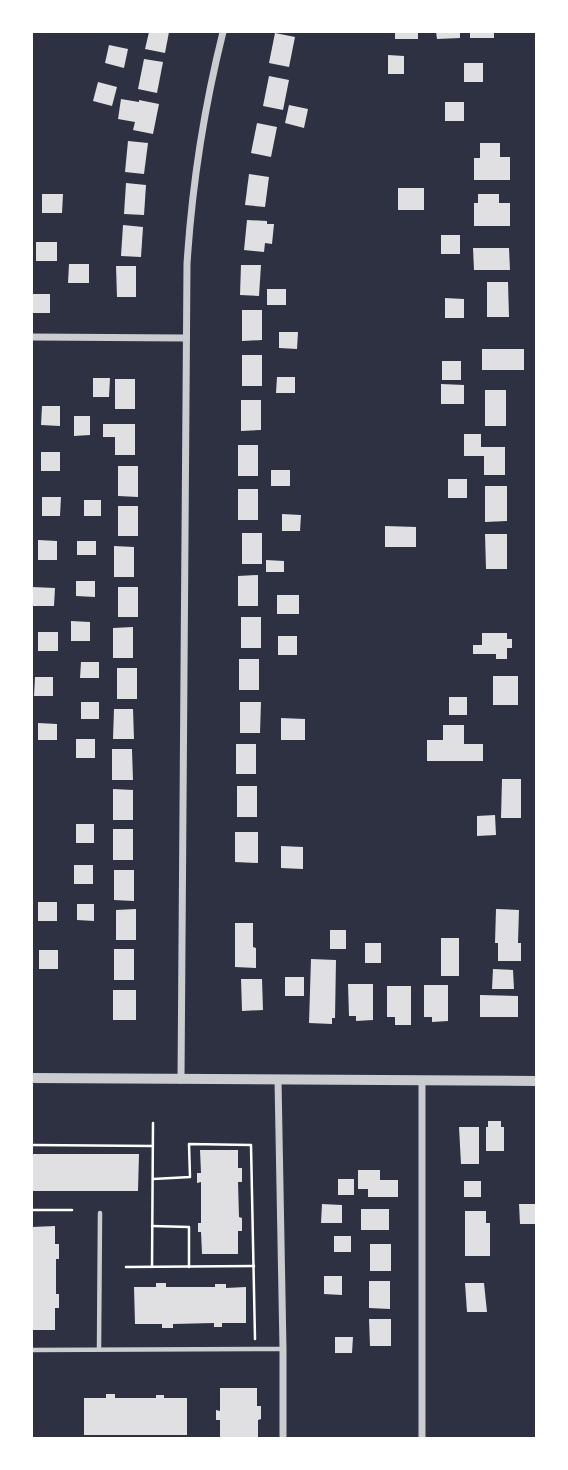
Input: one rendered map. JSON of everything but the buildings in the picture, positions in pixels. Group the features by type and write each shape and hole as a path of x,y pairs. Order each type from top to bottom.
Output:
{"street":[{"path":"181,1080 187,264 195,174 213,71 223,32"},
{"path":"32,337 186,338"},
{"path":"32,1078 537,1081"},
{"path":"278,1080 283,1438"},
{"path":"422,1081 422,1438"}],"lane":[{"path":"99,1349 100,1213"},
{"path":"32,1350 283,1349"}],"path":[{"path":"152,1267 153,1122"},
{"path":"153,1179 190,1177 190,1144 251,1145 255,1339"},
{"path":"32,1145 153,1146"},
{"path":"32,1210 72,1210"},
{"path":"152,1226 189,1227 189,1266"},
{"path":"126,1267 254,1266"}]}
